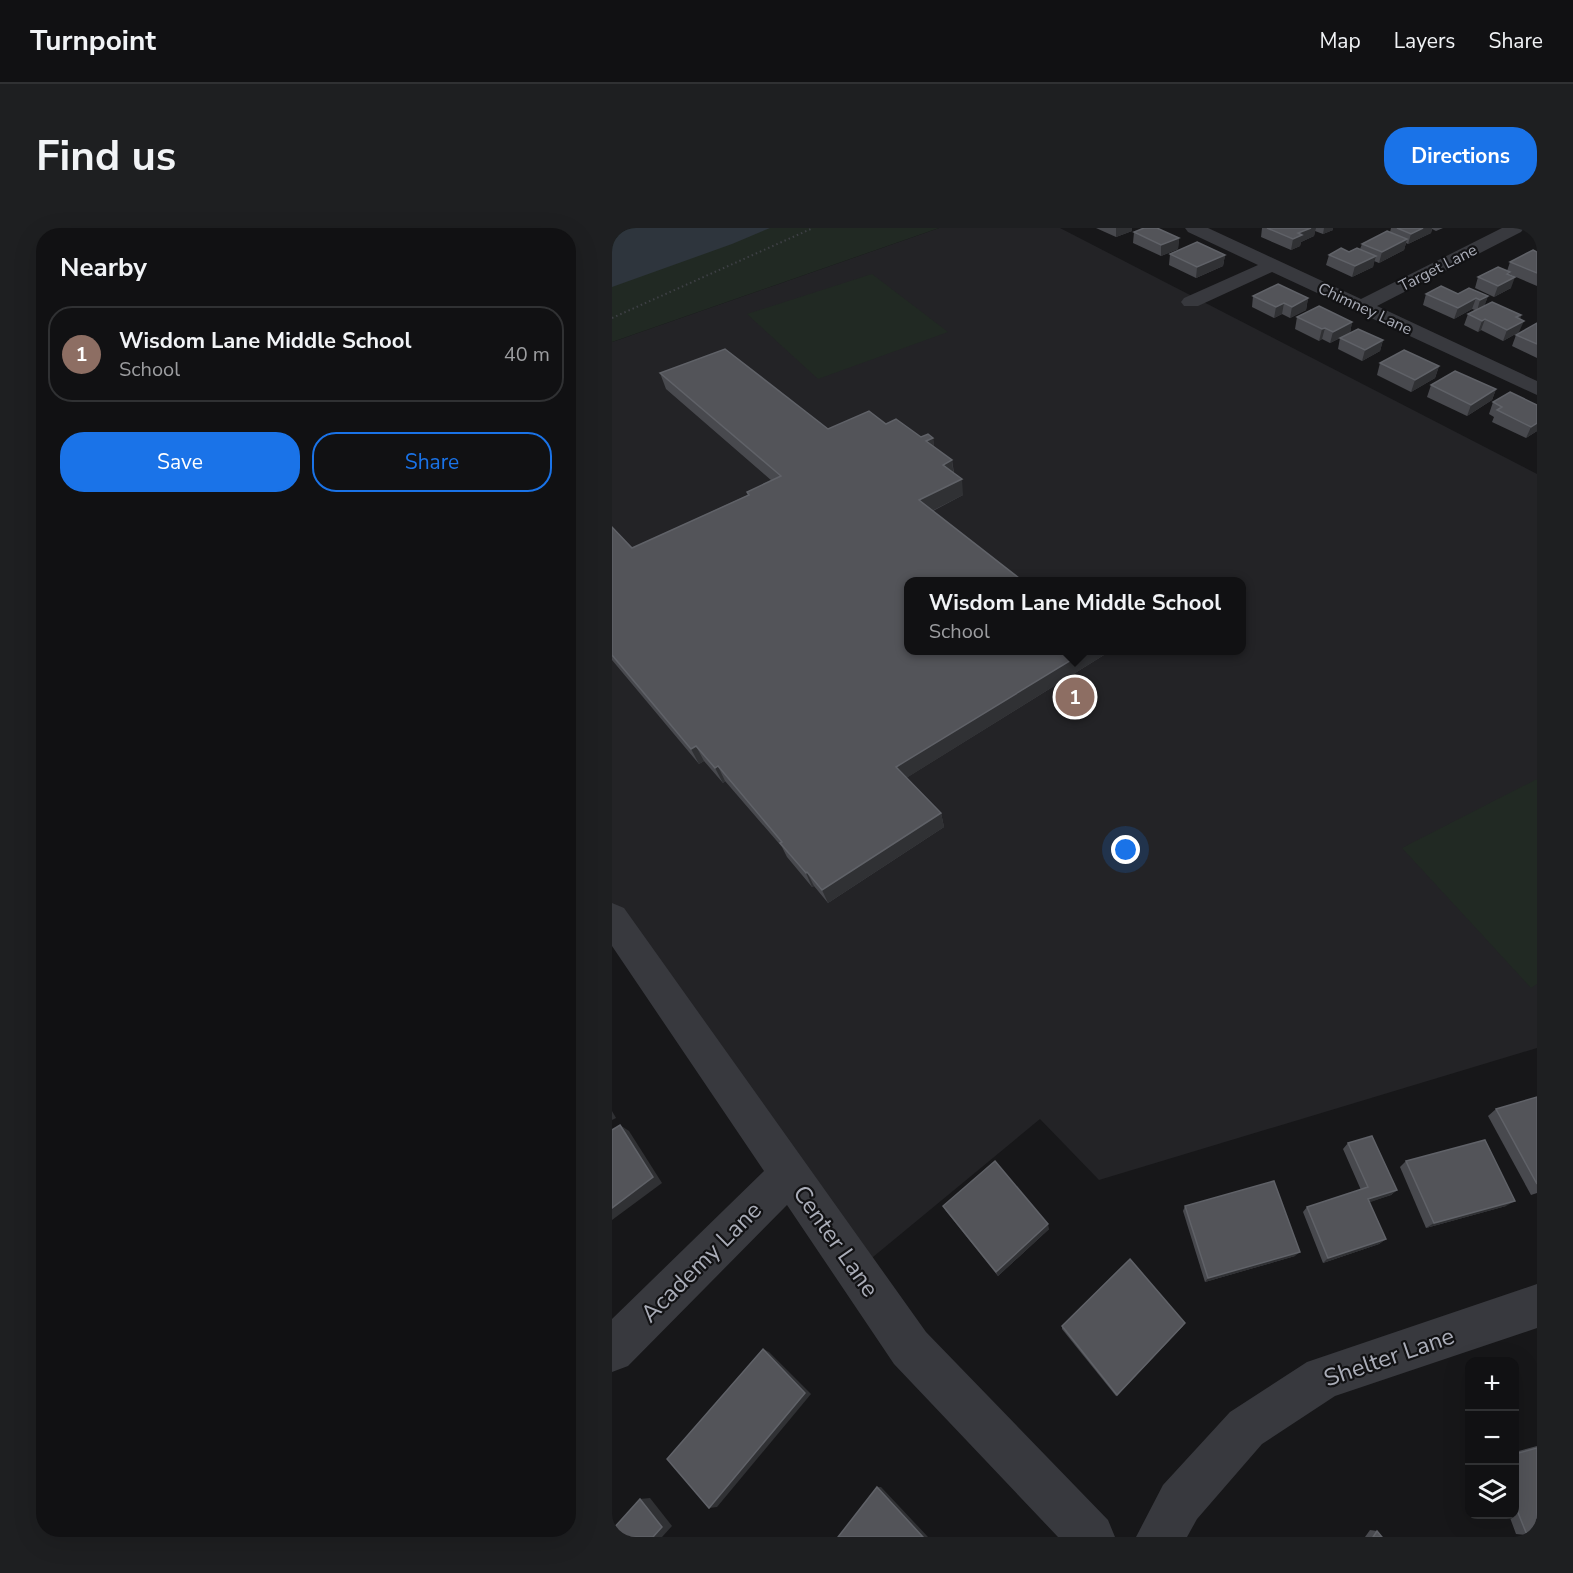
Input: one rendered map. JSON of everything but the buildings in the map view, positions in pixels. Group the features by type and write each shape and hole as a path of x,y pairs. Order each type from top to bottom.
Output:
{"street":[{"name":"Target Lane","path":"1361,307 1515,228"},
{"name":"Chimney Lane","path":"1204,230 1272,265 1537,389"},
{"path":"1191,302 1272,265"},
{"name":"Center Lane","path":"612,918 910,1348 1092,1537"},
{"name":"Academy Lane","path":"612,1350 790,1174"},
{"name":"Shelter Lane","path":"1160,1537 1180,1502 1246,1428 1323,1378 1537,1306"}],"path":[{"path":"612,318 813,228"}],"shaded area":[{"path":"612,228 939,228 612,342"},
{"path":"627,228 770,228 612,287 612,233"},
{"path":"939,228 1060,228 1537,474 1537,1048 1099,1180 1040,1119 856,1271 612,919 612,342"},
{"path":"872,274 948,332 818,379 747,314"},
{"path":"1537,779 1537,984 1531,988 1402,848"}],"place":[{"name":"Wisdom Lane Middle School","path":"1075,697"}]}
